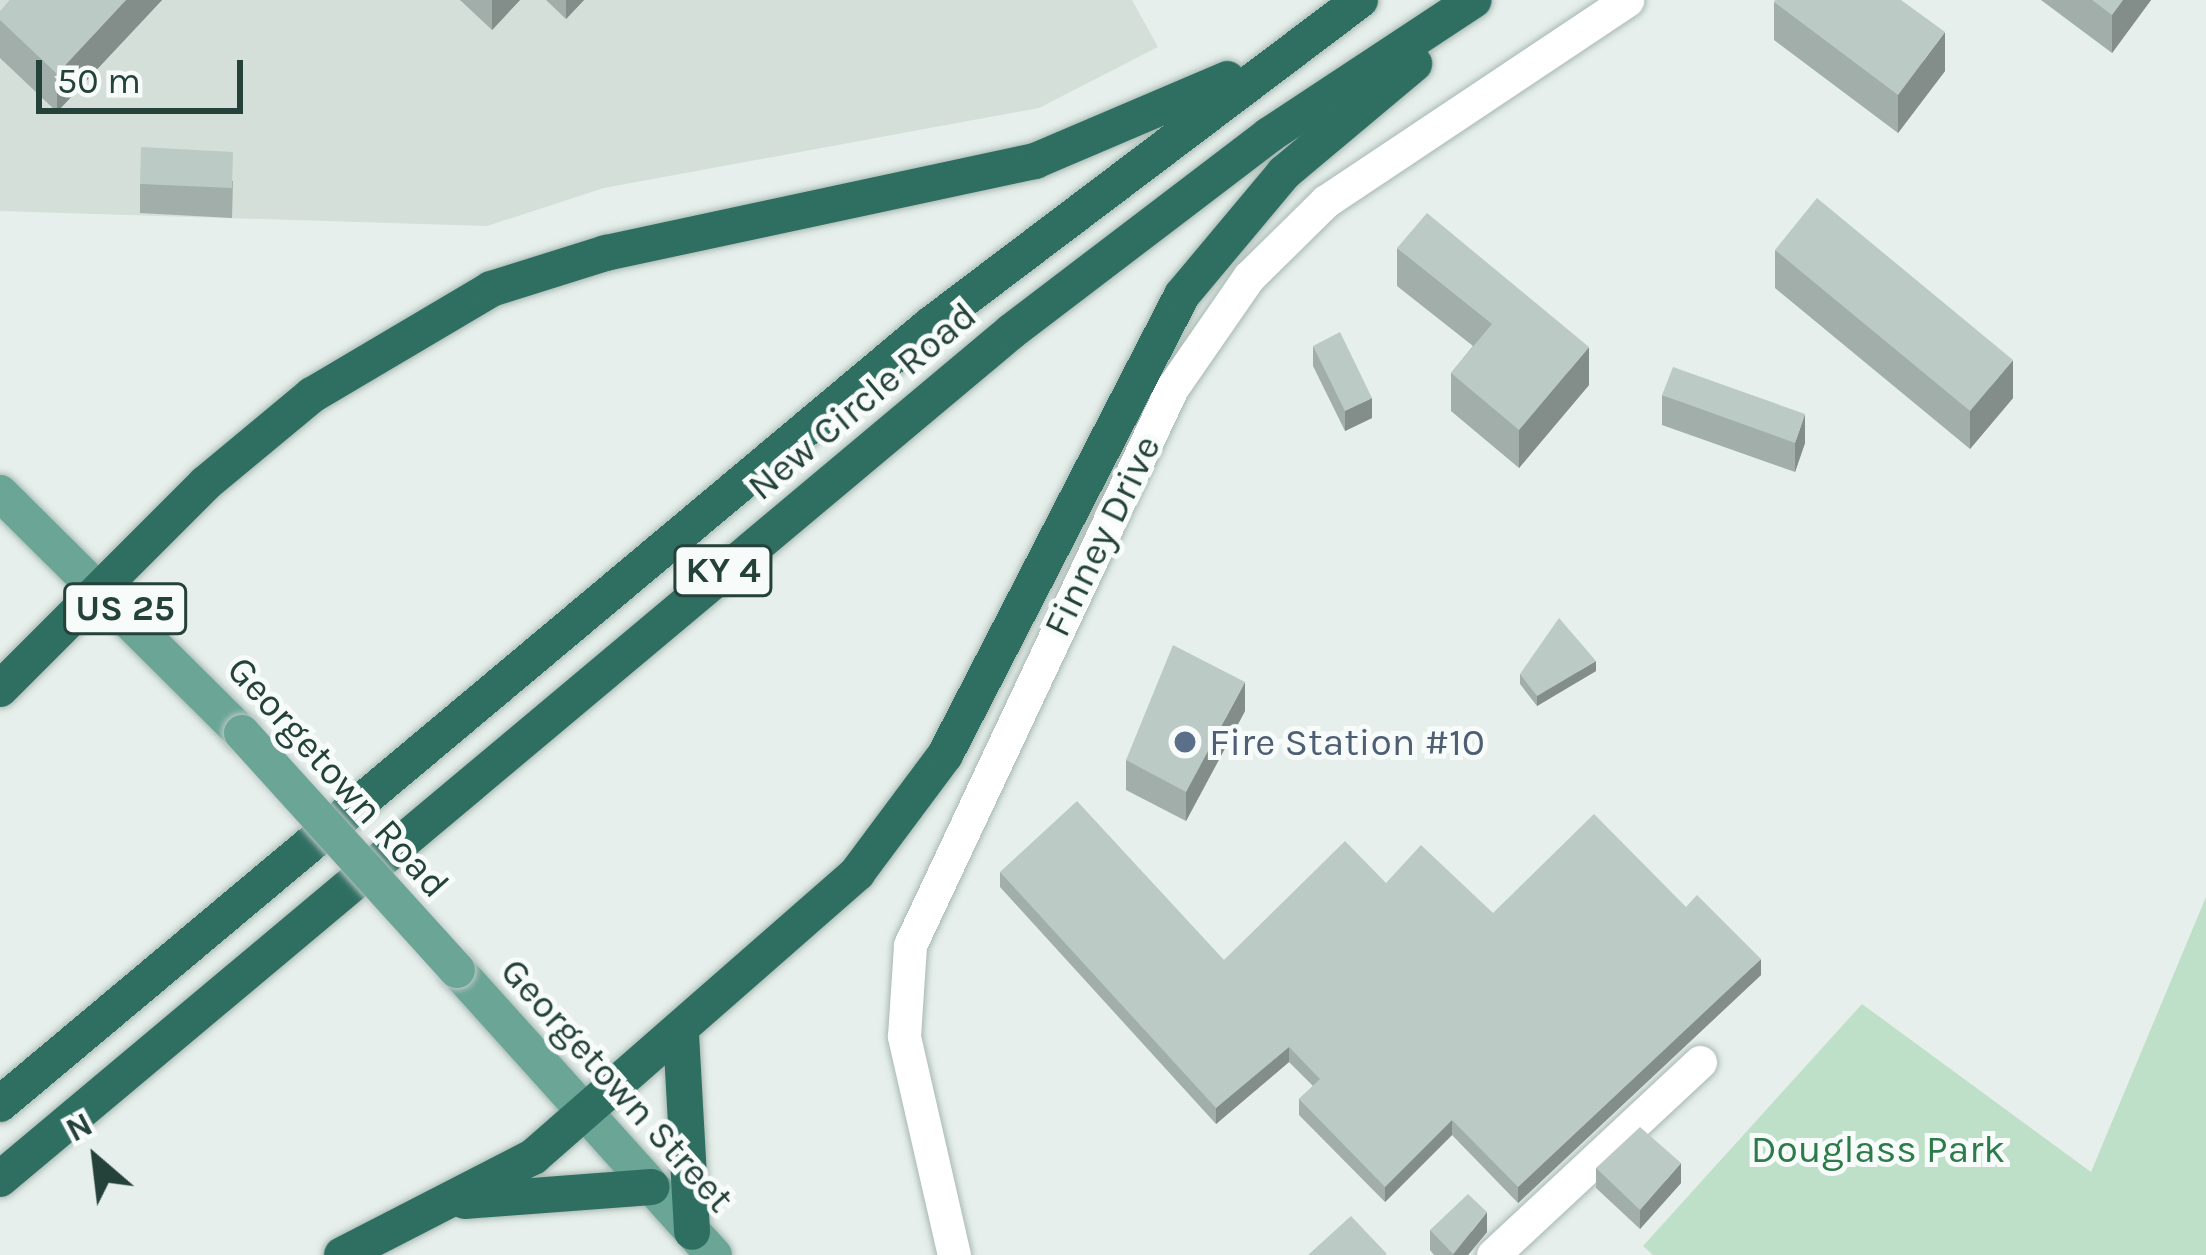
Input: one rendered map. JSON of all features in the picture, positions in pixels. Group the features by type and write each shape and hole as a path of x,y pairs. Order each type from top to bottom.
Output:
{"highway":[{"name":"KY 4","path":"1290,49 1360,0"},
{"name":"New Circle Road","path":"0,1179 1012,332 1269,135 1474,0"},
{"path":"342,1255 455,1201 589,1114 791,941 909,810 1151,345 1220,245 1318,139 1491,0"},
{"path":"0,689 104,586 312,395 491,289 607,253 1035,161 1290,49"},
{"name":"New Circle Road","path":"0,1104 912,340 1290,49"},
{"path":"681,1034 703,1244"},
{"path":"455,1201 650,1187"}],"main road":[{"name":"Georgetown Road","path":"0,493 104,586 457,970"},
{"name":"Georgetown Street","path":"457,970 703,1244"}],"street":[{"name":"Finney Drive","path":"954,1255 904,1036 910,945 1172,388 1249,277 1326,201 1627,0"},
{"path":"1493,1255 1700,1062"}],"shaded area":[{"path":"0,0 1132,0 1158,47 1039,108 604,188 487,226 0,211"}],"green space":[{"name":"Douglass Park","path":"2206,897 2206,1255 1653,1255 1643,1246 1862,1004 2091,1172"}],"building":[{"path":"10,0 126,0 57,74 0,20"},
{"path":"1775,0 1901,0 1945,32 1898,95"},
{"path":"2092,0 2123,0 2112,15"},
{"path":"141,147 233,152 232,188 140,184"},
{"path":"1817,198 2013,360 1970,411 1775,250"},
{"path":"1427,213 1589,347 1519,430 1451,373 1492,324 1397,248"},
{"path":"1340,332 1372,398 1345,411 1313,346"},
{"path":"1673,367 1805,414 1795,443 1662,395"},
{"path":"1559,618 1596,661 1537,696 1520,674"},
{"path":"1173,645 1245,682 1186,792 1126,760"},
{"path":"1077,801 1224,960 1345,841 1386,883 1421,845 1493,913 1594,814 1686,907 1697,895 1761,959 1518,1187 1452,1120 1385,1187 1299,1099 1320,1079 1289,1047 1216,1108 1000,872"},
{"path":"1640,1127 1681,1163 1640,1210 1596,1168"},
{"path":"1468,1194 1487,1212 1453,1254 1430,1230"},
{"path":"1351,1216 1387,1254 1308,1255"}],"place":[{"name":"Fire Station #10","path":"1185,742"}]}
